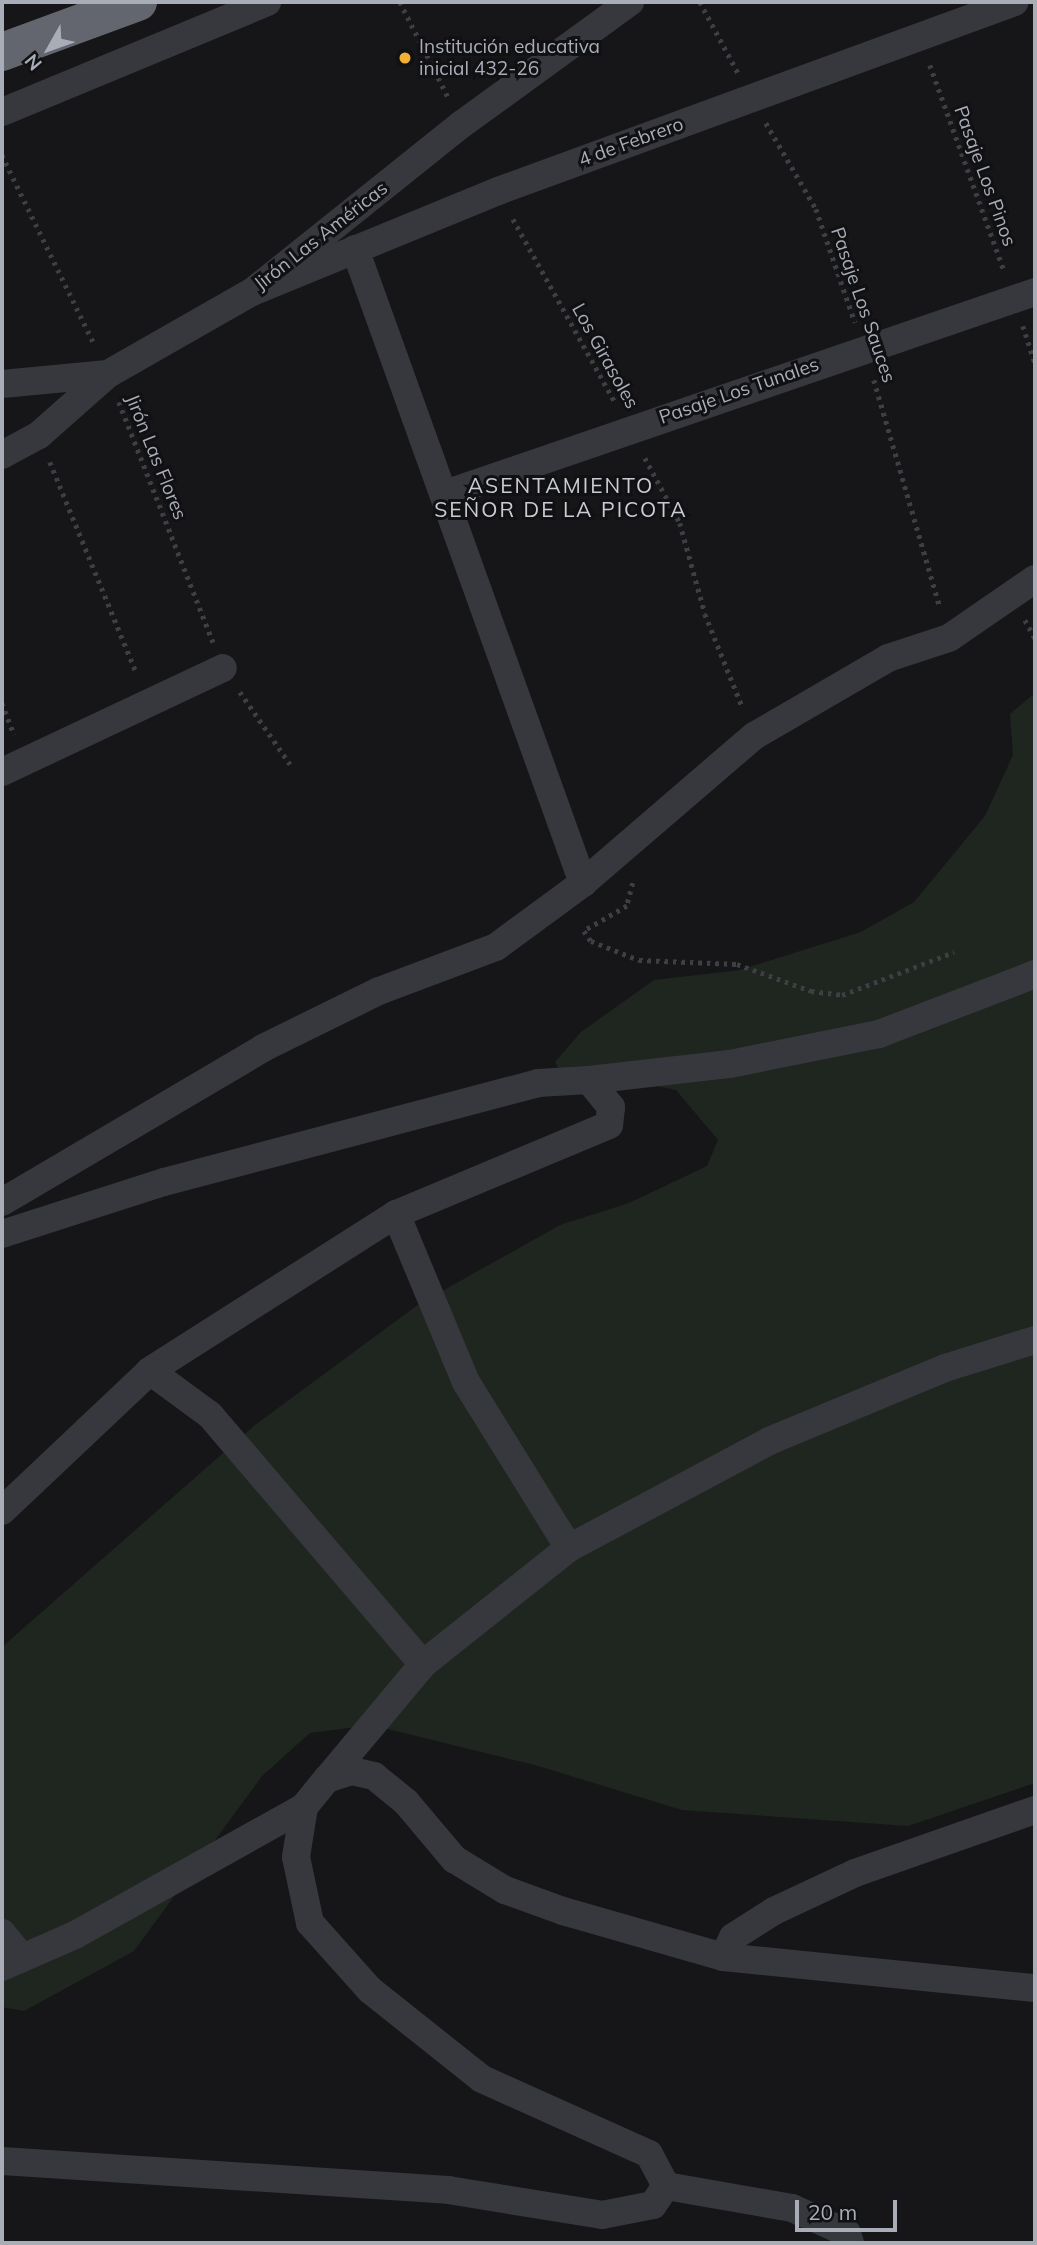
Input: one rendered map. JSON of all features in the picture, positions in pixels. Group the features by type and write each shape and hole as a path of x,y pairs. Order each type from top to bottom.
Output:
{"highway":[{"path":"2,52 138,2"}],"street":[{"path":"2,112 267,2"},
{"name":"Jirón Las Américas","path":"2,455 39,435 108,374 252,292 462,124 630,2"},
{"name":"4 de Febrero","path":"252,292 498,191 1015,2"},
{"path":"355,249 583,883"},
{"name":"Pasaje Los Tunales","path":"445,494 1024,295"},
{"path":"2,384 108,374"},
{"path":"2,1202 263,1048 379,991 496,947 583,883 754,736 888,658 949,638 1035,579"},
{"path":"2,772 151,707 223,668"},
{"path":"2,1234 164,1181 538,1083 730,1064 879,1034 1035,974"},
{"path":"2,1511 150,1371 396,1214 609,1125 611,1107 589,1080"},
{"path":"396,1214 466,1382 569,1548"},
{"path":"2,1933 12,1962 75,1936 304,1807 423,1664 569,1548 769,1441 945,1368 1035,1340"},
{"path":"150,1371 210,1415 423,1664"},
{"path":"327,1779 352,1771 374,1776 454,1859 505,1889 723,1957 1035,1988"},
{"path":"304,1807 296,1857 310,1923 338,1957 416,2032 482,2079 614,2133 649,2154 666,2186"},
{"path":"723,1957 733,1937 774,1911 855,1874 1035,1810"},
{"path":"2,2161 447,2190 602,2215 653,2206 666,2186"},
{"path":"666,2186 792,2208 847,2234 850,2243"}],"path":[{"path":"400,2 462,124"},
{"name":"Pasaje Los Sauces","path":"699,2 816,209 864,348 949,638"},
{"name":"Pasaje Los Pinos","path":"920,35 1024,295 1035,362"},
{"name":"Jirón Las Flores","path":"2,155 108,374 223,668 290,764"},
{"name":"Los Girasoles","path":"498,191 680,523 705,614 754,736"},
{"path":"39,435 151,707"},
{"path":"583,883 628,871 633,880 627,906 584,931 591,941 639,960 737,964 811,991 842,995 954,952"}],"shaded area":[{"path":"1035,693 1035,1783 908,1826 682,1810 535,1765 371,1725 310,1733 262,1776 134,1951 24,2011 2,2007 2,1647 255,1425 419,1304 560,1225 629,1203 707,1166 718,1140 676,1090 615,1077 569,1089 555,1062 581,1032 654,980 740,970 861,932 914,902 985,816 1013,755 1010,714"}],"place":[{"name":"Institución educativa inicial 432-26","path":"405,58"}],"district":[{"name":"ASENTAMIENTO SEÑOR DE LA PICOTA","path":"561,497"}]}
